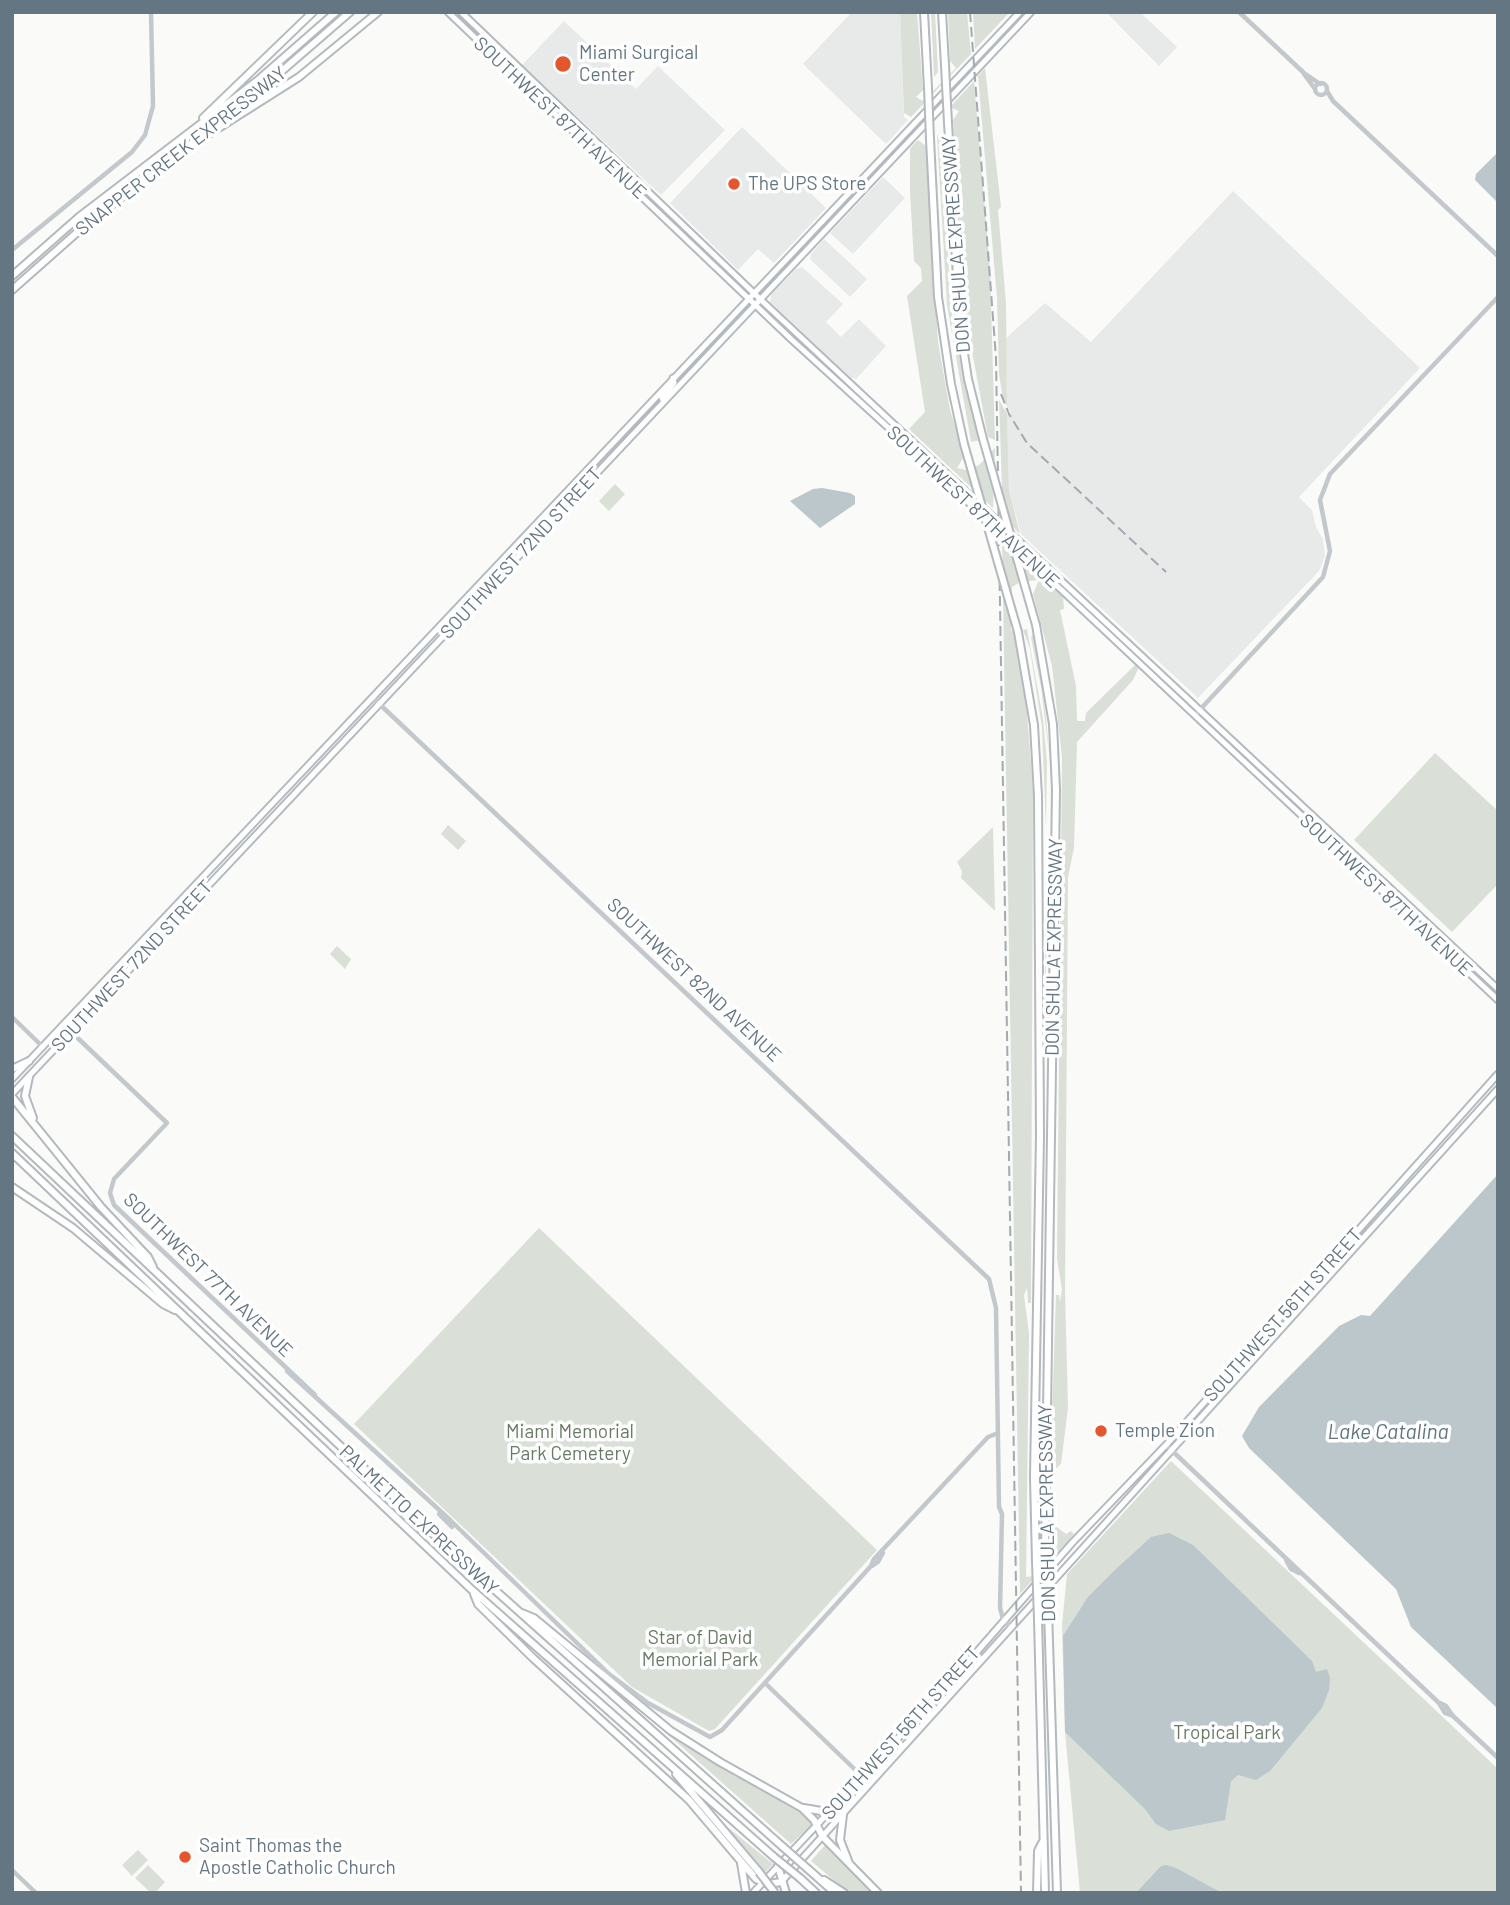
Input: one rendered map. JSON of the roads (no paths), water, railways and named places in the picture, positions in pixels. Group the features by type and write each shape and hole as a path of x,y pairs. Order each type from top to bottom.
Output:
{"highway":[{"path":"178,141 313,12"},
{"name":"SNAPPER CREEK EXPRESSWAY","path":"12,276 79,217 257,81 336,12"},
{"name":"SNAPPER CREEK EXPRESSWAY","path":"12,290 90,220 271,81 350,12"},
{"path":"187,147 292,81 378,12"},
{"name":"DON SHULA EXPRESSWAY","path":"924,12 939,309 964,444 1018,632 1034,725 1038,796 1040,1136 1034,1477 1045,1893"},
{"name":"DON SHULA EXPRESSWAY","path":"942,12 960,328 968,379 1036,625 1053,724 1056,790 1045,1550 1059,1893"},
{"path":"12,1069 30,1061"},
{"path":"29,1077 26,1100 36,1123"},
{"path":"12,1096 101,1207 148,1257 155,1272"},
{"name":"PALMETTO EXPRESSWAY","path":"12,1136 517,1611 835,1893"},
{"name":"PALMETTO EXPRESSWAY","path":"12,1153 471,1589 816,1893"},
{"path":"12,1186 80,1233 163,1304 180,1312"},
{"path":"471,1589 478,1604 514,1639 689,1800 762,1883 780,1882"},
{"path":"517,1611 534,1618 671,1731 720,1762 802,1808 821,1811 834,1807"},
{"path":"671,1767 775,1893"},
{"path":"802,1808 823,1838 878,1893"},
{"path":"843,1815 840,1840 849,1856 849,1863"},
{"path":"1037,1893 1038,1851 1043,1842"},
{"path":"741,1861 746,1893"},
{"path":"778,1866 780,1882 786,1893"},
{"path":"819,1878 844,1893"}],"main road":[{"name":"SOUTHWEST 87TH AVENUE","path":"449,12 756,306 1048,576 1498,1000"},
{"name":"SOUTHWEST 87TH AVENUE","path":"461,12 761,300 1054,570 1498,989"},
{"name":"SOUTHWEST 72ND STREET","path":"12,1079 1020,12"},
{"name":"SOUTHWEST 72ND STREET","path":"12,1096 70,1031 1031,12"},
{"path":"513,73 519,68"},
{"path":"560,118 566,111"},
{"path":"594,150 607,150"},
{"path":"888,150 894,156"},
{"path":"635,189 638,180"},
{"path":"839,202 845,209"},
{"path":"806,239 812,245"},
{"path":"695,246 701,240"},
{"path":"664,401 662,398 673,385 673,378"},
{"path":"904,430 904,442"},
{"path":"949,484 955,478"},
{"path":"563,496 569,501"},
{"path":"1048,576 1054,570"},
{"path":"1209,728 1214,722"},
{"path":"1253,770 1259,764"},
{"path":"1307,821 1314,815"},
{"path":"1338,850 1344,844"},
{"path":"1354,864 1360,858"},
{"path":"1387,896 1393,890"},
{"path":"115,971 121,977"},
{"path":"43,1047 50,1054"},
{"name":"SOUTHWEST 56TH STREET","path":"753,1893 947,1686 1003,1619 1166,1445 1498,1074"},
{"name":"SOUTHWEST 56TH STREET","path":"769,1893 823,1838 1498,1089"},
{"path":"1428,1155 1434,1160"},
{"path":"1252,1349 1258,1354"}],"street":[{"path":"12,250 142,141 153,111 151,12"},
{"path":"1239,12 1304,73 1326,85 1325,93"},
{"path":"1304,73 1318,95 1325,93"},
{"path":"1315,89 1320,84"},
{"path":"1325,93 1498,256"},
{"path":"1195,715 1323,577 1330,551 1319,504 1322,489 1330,474 1498,297"},
{"name":"SOUTHWEST 82ND AVENUE","path":"373,698 981,1270 992,1284 996,1303 998,1433"},
{"path":"12,1017 43,1047"},
{"path":"64,1025 70,1031"},
{"name":"SOUTHWEST 77TH AVENUE","path":"70,1031 167,1122 110,1186 111,1198 120,1212 437,1512 444,1522 453,1527 623,1685 710,1737 720,1732 765,1683"},
{"path":"870,1784 765,1683 871,1566 878,1562 883,1553 988,1437 998,1433 999,1507 1002,1514 999,1521 1000,1608 1003,1619 1011,1627"},
{"path":"1166,1445 1286,1559 1294,1563 1301,1574 1438,1702 1445,1713 1453,1716 1498,1758"},
{"path":"12,1870 36,1893"},
{"path":"12,1881 18,1875"}],"water":[{"path":"1498,152 1498,203 1475,180 1476,174"},
{"path":"813,489 850,493 855,496 855,504 820,528 790,501"},
{"name":"Lake Catalina","path":"1498,1174 1498,1709 1411,1627 1396,1589 1249,1448 1242,1436 1259,1407 1339,1326 1361,1315 1370,1316"},
{"path":"1169,1533 1193,1545 1312,1661 1316,1672 1327,1669 1330,1678 1329,1690 1322,1708 1270,1771 1256,1780 1238,1775 1231,1781 1225,1820 1169,1831 1156,1824 1145,1809 1065,1732 1063,1636 1088,1597 1115,1570 1151,1537"},
{"path":"1166,1865 1222,1893 1136,1893 1161,1866"}],"railway":[{"path":"970,12 996,358 1021,1893"},
{"path":"1001,394 1009,414 1027,443 1166,572"}],"place":[{"name":"Miami Surgical Center","path":"563,64"},
{"name":"The UPS Store","path":"734,184"},
{"name":"Temple Zion","path":"1101,1431"},
{"name":"Saint Thomas the Apostle Catholic Church","path":"185,1857"}],"park label":[{"name":"Miami Memorial Park Cemetery","path":"570,1443"},
{"name":"Star of David Memorial Park","path":"700,1649"},
{"name":"Tropical Park","path":"1227,1733"}]}
